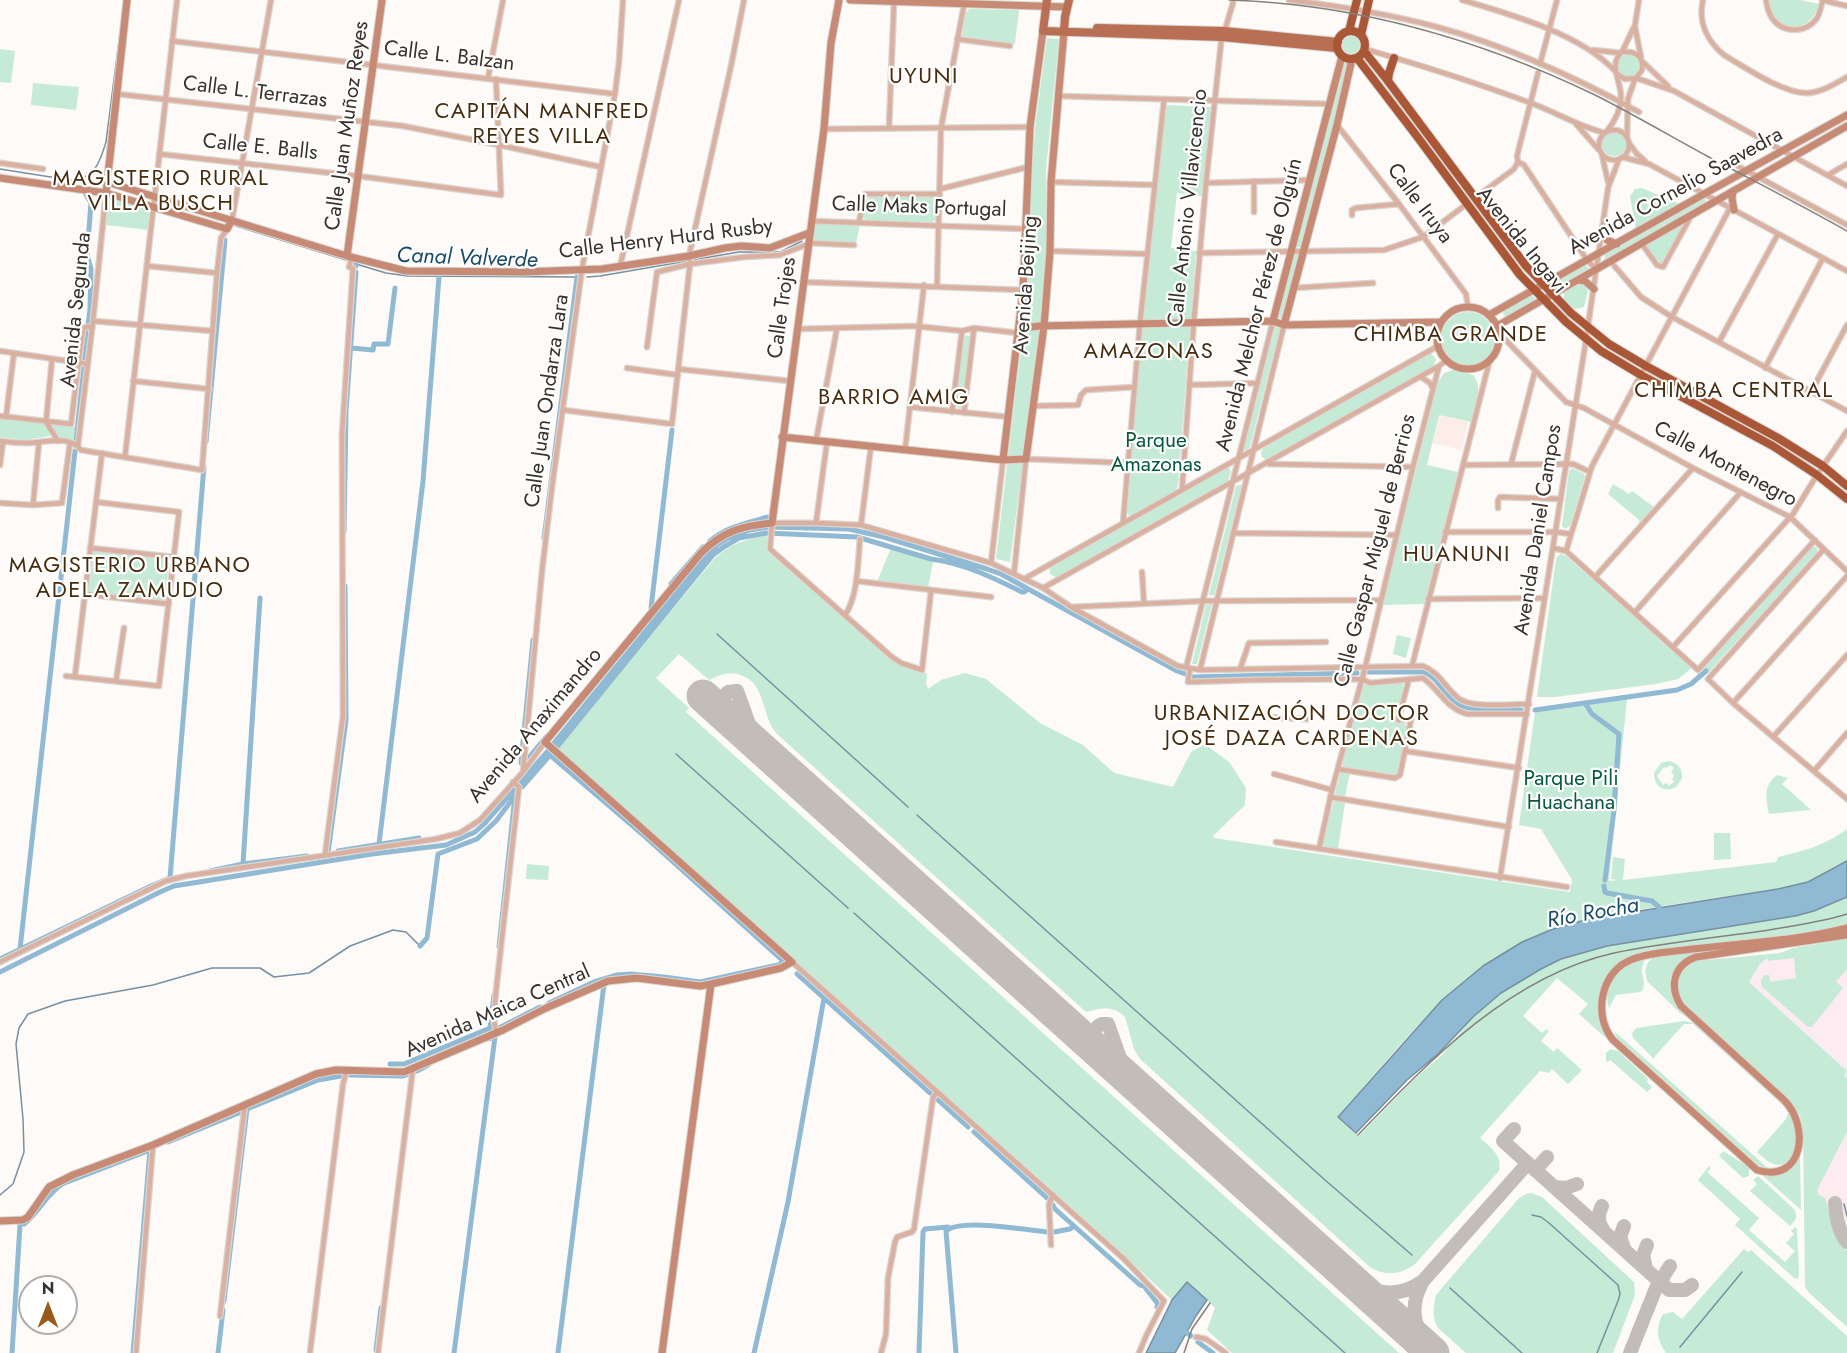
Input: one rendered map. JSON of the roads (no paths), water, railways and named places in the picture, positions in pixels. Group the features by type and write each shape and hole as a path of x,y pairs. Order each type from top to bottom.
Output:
{"highway":[{"path":"1349,31 1357,0"},
{"path":"1361,34 1369,0"},
{"path":"1349,31 1361,34 1365,41 1360,54 1339,48 1342,34 1349,31"},
{"name":"Avenida Ingavi","path":"1360,54 1388,81 1527,267 1588,327 1609,344 1646,366 1778,438 1823,466 1847,486"},
{"name":"Avenida Ingavi","path":"1360,54 1520,275 1586,340 1641,375 1773,446 1817,475 1847,499"},
{"path":"1388,81 1394,58"}],"main road":[{"name":"Avenida Beijing","path":"1043,29 1047,3"},
{"name":"Avenida Beijing","path":"1064,29 1068,4"},
{"path":"1043,29 1223,34 1339,48"}],"street":[{"name":"Avenida Segunda","path":"78,445 128,0"},
{"path":"125,457 177,0"},
{"path":"0,465 2,441 27,443 58,441 78,445 81,450 202,470 221,238 232,220 271,0"},
{"name":"Calle Juan Muñoz Reyes","path":"349,256 364,122 382,0"},
{"path":"488,78 503,0"},
{"name":"Calle Juan Ondarza Lara","path":"522,772 542,571 563,410 582,269 615,94 623,0"},
{"path":"620,267 679,0"},
{"path":"563,410 672,424 690,260 744,0"},
{"name":"Calle Trojes","path":"838,0 831,43 824,129 770,549 845,615"},
{"path":"850,0 964,5 1068,4"},
{"path":"1289,0 1354,9 1473,38 1564,74 1639,112"},
{"path":"1462,0 1549,30 1591,50 1625,79 1635,78 1674,92 1847,186"},
{"path":"1540,64 1557,0"},
{"path":"1601,154 1600,140 1616,118 1621,103 1616,60 1622,53 1635,25 1639,0"},
{"path":"1703,0 1702,22 1716,49 1783,88 1800,93 1816,92 1847,77"},
{"path":"1766,0 1769,14 1776,23 1788,29 1797,30 1811,24 1816,19 1823,0 1847,6"},
{"path":"889,128 894,2"},
{"name":"Calle Antonio Villavicencio","path":"1182,490 1206,183 1223,34 1233,3"},
{"path":"937,286 941,128 964,5"},
{"path":"1621,158 1627,151 1629,93 1635,78 1642,70 1635,25"},
{"name":"Avenida Beijing","path":"991,563 1023,290 1030,127 1043,29"},
{"name":"Avenida Beijing","path":"1014,573 1026,459 1044,326 1050,251 1051,182 1064,29"},
{"path":"957,39 1010,46"},
{"name":"Calle L. Balzan","path":"172,40 615,94"},
{"name":"Avenida Melchor Pérez de Olguín","path":"1339,48 1329,104 1204,601 1188,682 1362,679"},
{"path":"1591,50 1635,53 1674,92"},
{"path":"1360,54 1394,58 1453,75 1530,103 1574,123 1606,132 1619,131 1637,154 1649,164 1847,271"},
{"name":"Avenida Melchor Pérez de Olguín","path":"1200,670 1284,325 1337,125 1360,54"},
{"path":"1199,253 1384,250 1423,237 1514,168 1518,162 1517,156 1538,73"},
{"path":"496,79 499,145"},
{"name":"Calle L. Terrazas","path":"117,94 403,126 601,167"},
{"path":"1058,96 1329,104"},
{"path":"1123,523 1140,324 1164,100"},
{"name":"Avenida Cornelio Saavedra","path":"1489,315 1847,115"},
{"path":"1574,123 1601,154 1610,159 1621,158 1649,164"},
{"name":"Calle Iruya","path":"1337,125 1466,294 1468,307"},
{"name":"Avenida Cornelio Saavedra","path":"1497,329 1543,300 1847,126"},
{"path":"824,129 1030,127"},
{"name":"Calle E. Balls","path":"159,154 358,176 501,195 499,145"},
{"name":"Avenida Daniel Campos","path":"1500,878 1597,270 1608,188 1607,174 1601,154"},
{"name":"Avenida Daniel Campos","path":"1608,188 1621,158"},
{"path":"1518,162 1524,165 1587,260 1597,270"},
{"path":"0,164 44,169"},
{"path":"1828,175 1847,164"},
{"path":"1736,165 1847,225"},
{"path":"859,222 865,194 940,192 1028,167"},
{"path":"0,178 106,193 227,229"},
{"path":"1206,183 1310,180"},
{"path":"1254,181 1254,212"},
{"name":"Calle Henry Hurd Rusby","path":"107,182 349,256 406,271 523,272 620,267 780,255 808,243"},
{"path":"1051,182 1155,185"},
{"path":"1566,551 1590,472 1732,209 1733,191"},
{"path":"1352,215 1352,210 1356,208 1399,204"},
{"path":"1642,244 1657,265 1663,267 1692,215"},
{"name":"Calle Maks Portugal","path":"811,221 1026,229"},
{"name":"Calle Henry Hurd Rusby","path":"647,347 657,272 741,246 770,248 809,233"},
{"path":"1602,234 1607,240 1617,244"},
{"path":"1719,342 1778,234"},
{"path":"808,243 854,245"},
{"path":"1050,251 1147,254"},
{"path":"325,855 343,716 342,435 351,267 349,256"},
{"path":"1765,368 1823,258"},
{"path":"1611,262 1647,302 1847,411"},
{"path":"147,266 217,273"},
{"path":"1578,280 1586,281 1594,289"},
{"path":"803,282 1023,290"},
{"path":"1294,288 1373,283"},
{"path":"905,450 924,285"},
{"path":"1490,359 1471,368 1456,366 1447,360 1438,346 1438,331 1441,322 1452,311 1468,307 1489,315 1497,329 1535,370 1566,402 1575,405"},
{"path":"797,329 920,327 962,331 974,328 1019,331 1044,326 1194,322 1273,321 1284,325 1441,322"},
{"path":"0,416 71,424 83,328 93,324 213,331"},
{"path":"1812,392 1847,325"},
{"path":"816,441 837,328"},
{"path":"964,412 974,328"},
{"path":"1497,329 1497,347 1490,359 1412,666 1431,669 1465,703 1529,704"},
{"path":"952,412 962,331"},
{"path":"1024,579 1438,346"},
{"path":"0,351 88,364"},
{"path":"6,417 14,353"},
{"path":"52,359 46,422 58,441"},
{"path":"1043,588 1267,464 1447,360"},
{"name":"Calle Gaspar Miguel de Berrios","path":"1319,849 1439,366"},
{"path":"627,368 790,381"},
{"path":"1511,464 1535,370"},
{"path":"1421,377 1430,382 1433,391"},
{"path":"133,381 209,389"},
{"path":"1189,385 1258,382"},
{"path":"1034,406 1078,405 1081,395 1086,390 1135,387"},
{"name":"Calle Montenegro","path":"1575,405 1790,517 1847,571"},
{"path":"910,407 1009,417"},
{"path":"1673,647 1790,517 1847,430"},
{"path":"783,437 1003,460 1128,463"},
{"path":"33,505 39,442"},
{"path":"816,523 827,442"},
{"path":"0,503 33,505 62,503 70,443"},
{"path":"861,525 871,446"},
{"path":"75,676 102,453"},
{"path":"1267,464 1413,467"},
{"path":"1463,465 1573,464 1590,472"},
{"path":"1595,577 1693,468"},
{"path":"1635,612 1741,492"},
{"path":"1498,508 1500,497 1561,499"},
{"path":"66,676 159,686 179,512 96,502"},
{"name":"Avenida Anaximandro","path":"0,962 166,881 186,876 436,839 460,832 480,820 515,784 522,772 701,553 713,542 743,527 816,523 861,525 991,563 1043,588 1071,607 1178,666 1189,669 1412,666"},
{"path":"1445,532 1571,534"},
{"path":"1233,533 1397,535"},
{"path":"860,539 856,581 851,604 845,615 892,657 901,663 922,670 931,591"},
{"path":"1553,548 1566,551 1698,670 1815,540"},
{"path":"90,548 173,557"},
{"path":"1824,549 1708,679 1733,703 1846,797"},
{"path":"1142,572 1144,603"},
{"path":"1733,703 1847,576"},
{"path":"856,581 991,597"},
{"path":"85,594 169,604"},
{"path":"1428,599 1545,598"},
{"path":"1071,607 1204,601 1381,600"},
{"path":"116,681 124,628"},
{"path":"1240,669 1249,643 1326,642"},
{"path":"1773,737 1847,655"},
{"path":"1362,679 1370,682 1423,678 1450,706 1459,712 1527,714"},
{"path":"1338,769 1399,777 1411,720 1398,720 1409,679"},
{"path":"1265,717 1307,718"},
{"path":"1814,771 1847,733"},
{"path":"546,743 1124,1259 1164,1301 1139,1353"},
{"path":"1405,751 1519,768"},
{"path":"1274,774 1332,790"},
{"path":"496,1032 494,1021 496,992 519,787 515,784"},
{"path":"1330,798 1509,827"},
{"path":"1276,842 1567,887"},
{"path":"1847,928 1796,940 1696,957 1678,969 1673,981 1674,994 1681,1006 1784,1100 1796,1116 1799,1127 1796,1155 1792,1162 1777,1172 1757,1170 1613,1040 1605,1025 1602,998 1604,989 1611,975 1632,959 1656,954 1796,940 1847,935"},
{"name":"Avenida Maica Central","path":"0,1221 23,1220 28,1217 49,1187 73,1175 153,1145 316,1074 336,1070 396,1072 413,1068 608,981 637,978 700,986 781,968 792,962"},
{"path":"662,1353 711,984"},
{"path":"378,1353 413,1068"},
{"path":"310,1353 343,1084 347,1070"},
{"path":"881,1353 886,1334 888,1278 893,1251 897,1237 912,1232 914,1229 933,1098 937,1092"},
{"path":"220,1316 245,1104"},
{"path":"136,1353 153,1145"},
{"path":"1052,1245 1049,1204 1053,1195"},
{"path":"1196,1337 1206,1339 1226,1353"}],"water":[{"name":"Río Rocha","path":"1847,861 1847,897 1814,911 1607,946 1561,959 1541,969 1501,993 1473,1017 1356,1133 1338,1117 1442,1000 1483,966 1522,942 1553,929 1589,919 1778,889 1808,882"},
{"path":"1187,1282 1207,1300 1175,1353 1146,1353 1172,1300"}],"waterway":[{"path":"77,181 93,170 106,142 124,1"},
{"name":"Canal Valverde","path":"0,169 101,185"},
{"path":"84,358 90,309 91,269 87,255 91,203 85,193"},
{"name":"Canal Valverde","path":"236,226 346,260"},
{"path":"206,442 225,240"},
{"name":"Canal Valverde","path":"692,260 739,252 780,252 802,241"},
{"name":"Canal Valverde","path":"587,277 687,261"},
{"name":"Canal Valverde","path":"356,264 386,273 408,276 577,277"},
{"path":"344,532 346,411 356,272"},
{"path":"379,844 423,481 439,277"},
{"path":"544,538 577,277"},
{"path":"351,348 373,350 374,344 388,344 395,288"},
{"path":"76,441 84,367"},
{"path":"651,608 672,430"},
{"path":"20,949 75,451"},
{"path":"0,959 170,878 204,466"},
{"path":"710,541 730,529 768,517"},
{"path":"554,743 709,553 728,538 750,530 768,527 849,529 884,537 987,569 1001,574 1177,671 1194,677 1357,673"},
{"path":"557,747 713,555 739,538 766,533 857,537 966,568 1022,592 1028,589"},
{"path":"671,584 703,547"},
{"path":"328,853 346,720 345,586"},
{"path":"243,864 260,598"},
{"path":"717,634 908,807"},
{"path":"521,763 533,640"},
{"path":"1535,710 1677,690 1691,684 1706,671"},
{"path":"1368,672 1424,672 1436,680 1457,704 1484,710 1521,710"},
{"path":"1585,703 1592,714 1619,734 1614,810 1605,880"},
{"path":"526,761 546,737"},
{"path":"0,972 174,886 372,854 446,845 475,832 484,824 548,751"},
{"path":"676,754 848,908"},
{"path":"522,787 550,755 641,833 782,960 778,965 700,982 631,974 617,975 594,982 549,1003"},
{"path":"499,947 515,796"},
{"path":"420,946 427,938 438,854 477,839 496,821 514,797"},
{"path":"917,815 1412,1255"},
{"path":"338,851 419,838"},
{"path":"210,871 243,864 307,856"},
{"path":"1604,886 1607,893 1652,901 1659,907 1659,912"},
{"path":"854,913 1345,1353"},
{"path":"0,1195 13,1184 24,1152 16,1044 19,1028 28,1014 65,1001 153,985 212,968 260,968 274,977 309,973 350,946 393,930 406,932 420,946"},
{"path":"797,974 930,1093"},
{"path":"558,1353 604,984"},
{"path":"390,1064 404,1064 490,1028 494,995"},
{"path":"754,1353 788,1202 824,998"},
{"path":"499,1028 540,1007"},
{"path":"454,1353 495,1037 489,1039"},
{"path":"417,1071 428,1065"},
{"path":"350,1075 403,1076 409,1074"},
{"path":"247,1109 318,1080 341,1076"},
{"path":"938,1100 968,1127"},
{"path":"224,1301 247,1109"},
{"path":"168,1142 241,1112"},
{"path":"974,1132 1047,1198"},
{"path":"24,1224 62,1184 150,1150 133,1353"},
{"path":"1844,1204 1847,1216"},
{"path":"1053,1205 1140,1285 1144,1286 1158,1304 1157,1307"},
{"path":"1532,1215 1541,1217 1549,1223 1618,1285 1620,1294 1618,1301 1597,1353"},
{"path":"12,1353 20,1225"},
{"path":"956,1353 946,1231 954,1227 979,1225 1048,1232"},
{"path":"1054,1232 1074,1226"},
{"path":"919,1353 923,1232 925,1229 948,1227"},
{"path":"1680,1347 1742,1272"},
{"path":"1450,1288 1522,1353"},
{"path":"376,1350 381,1308"},
{"path":"218,1353 223,1310"},
{"path":"1182,1329 1191,1336"},
{"path":"1198,1342 1213,1353"}],"tram line":[{"path":"1229,0 1277,3 1371,17 1417,28 1508,58 1552,75 1609,102 1847,231"},
{"path":"1358,1135 1413,1079 1474,1025 1506,1001 1576,964 1632,949 1794,926 1847,914"},
{"path":"1184,1353 1192,1329 1210,1303"}],"district":[{"name":"UYUNI","path":"924,78"},
{"name":"CAPITÁN MANFRED REYES VILLA","path":"542,126"},
{"name":"MAGISTERIO RURAL VILLA BUSCH","path":"161,192"},
{"name":"CHIMBA GRANDE","path":"1451,336"},
{"name":"AMAZONAS","path":"1149,353"},
{"name":"CHIMBA CENTRAL","path":"1734,392"},
{"name":"BARRIO AMIG","path":"894,399"},
{"name":"HUANUNI","path":"1457,556"},
{"name":"MAGISTERIO URBANO ADELA ZAMUDIO","path":"130,580"},
{"name":"URBANIZACIÓN DOCTOR JOSÉ DAZA CARDENAS","path":"1292,728"}],"park label":[{"name":"Parque Amazonas","path":"1156,454"},
{"name":"Parque Pili Huachana","path":"1571,792"}]}
